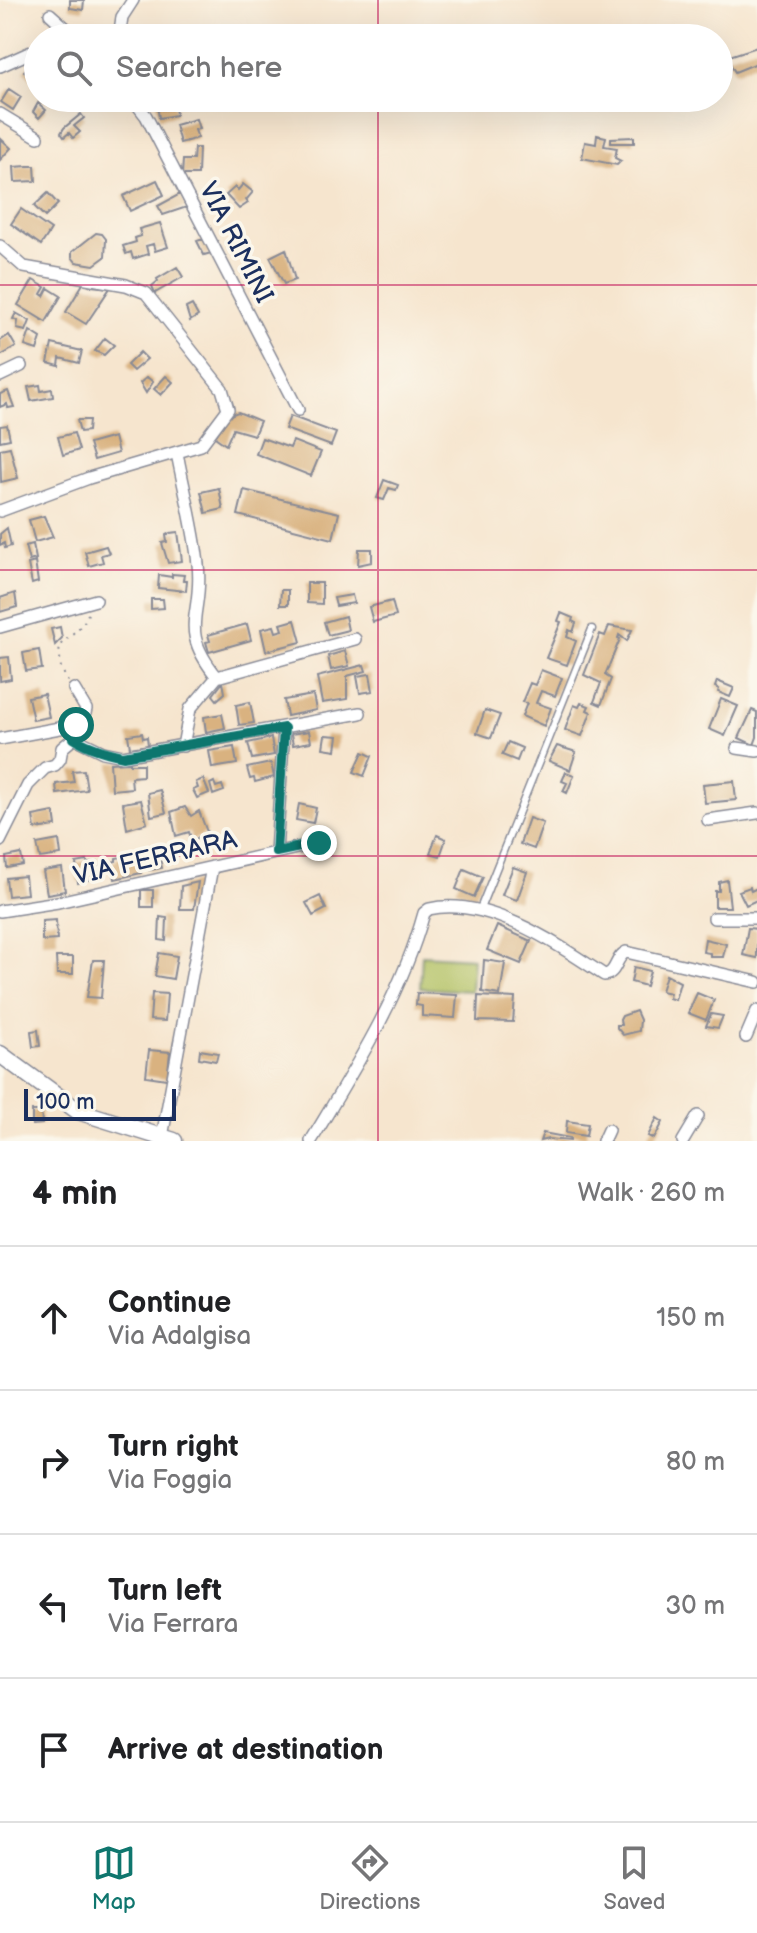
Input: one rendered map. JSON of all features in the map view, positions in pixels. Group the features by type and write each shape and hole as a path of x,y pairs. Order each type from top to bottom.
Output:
{"street":[{"path":"121,24 133,0"},
{"path":"50,14 61,24"},
{"path":"0,66 24,55"},
{"name":"VIA RIMINI","path":"143,112 298,410"},
{"path":"0,114 38,137"},
{"path":"0,246 24,267 126,285 146,293 226,396 228,409 201,445 89,478 0,511"},
{"path":"4,374 21,366"},
{"path":"177,453 198,567 193,624 195,640 199,655 217,677"},
{"path":"0,627 96,600"},
{"path":"183,746 190,709 217,677 355,639"},
{"path":"0,841 28,785 45,768 55,765 62,748 74,738 81,726 86,709 74,689"},
{"path":"74,738 103,752 123,756 360,713"},
{"path":"0,739 81,726"},
{"path":"276,852 284,728"},
{"path":"737,748 757,751"},
{"path":"708,820 757,813"},
{"name":"VIA FERRARA","path":"0,911 58,902 319,843"},
{"path":"0,1054 80,1104 168,1139 212,867"},
{"path":"311,1141 369,1045 407,968 424,913 436,907 480,909 557,944 604,975 609,975 621,954 626,952 757,982"},
{"path":"714,918 757,918"},
{"path":"746,1037 757,1011"},
{"path":"683,1141 698,1116"}],"lane":[{"path":"480,909 592,629"}],"path":[{"path":"74,689 61,668 59,646 83,624 96,600"}],"green space":[{"path":"422,955 473,958 471,991 420,988"}],"building":[{"path":"70,0 84,0 83,10 70,8"},
{"path":"757,47 757,63 735,72 733,55"},
{"path":"9,89 21,97 13,110 1,102"},
{"path":"158,112 176,112 176,115 159,118"},
{"path":"81,114 84,118 74,126 80,132 73,138 69,133 64,137 61,133 64,128"},
{"path":"196,119 198,138 180,143 175,125"},
{"path":"597,135 606,137 604,146 617,148 615,158 621,161 617,165 582,158 585,142 596,144"},
{"path":"634,137 634,143 611,143 611,138"},
{"path":"0,138 11,148 0,160"},
{"path":"194,148 199,148 198,175 182,175 183,160 193,160"},
{"path":"35,166 36,181 15,182 14,167"},
{"path":"157,180 164,195 130,211 123,196"},
{"path":"243,184 253,192 246,200 248,203 239,209 226,195"},
{"path":"48,193 58,204 45,217 34,206"},
{"path":"180,194 187,207 163,215 158,206"},
{"path":"21,209 51,230 41,245 11,224"},
{"path":"160,223 168,247 155,251 153,244 146,246 148,254 133,259 131,252 126,254 123,246 136,242 135,238 141,236 139,229"},
{"path":"96,233 106,239 105,257 94,265 76,262 72,252"},
{"path":"205,240 211,253 204,255 197,241"},
{"path":"286,249 295,280 284,284 270,257"},
{"path":"177,267 183,277 155,293 152,286 157,279"},
{"path":"33,280 45,287 41,294 44,296 48,288 61,296 46,322 18,305"},
{"path":"84,282 110,288 86,324 66,312"},
{"path":"192,305 198,316 190,321 186,308"},
{"path":"16,313 30,321 26,331 17,329 18,321 13,319"},
{"path":"30,331 41,338 37,350 25,346"},
{"path":"9,335 16,347 0,356 0,341"},
{"path":"105,338 114,345 104,355 95,351"},
{"path":"52,344 82,351 79,363 60,358 59,366 48,363"},
{"path":"140,352 147,359 133,371 127,365"},
{"path":"166,376 173,382 161,395 154,389"},
{"path":"147,377 153,382 146,393 140,383"},
{"path":"40,385 41,391 52,389 53,397 31,401 28,387"},
{"path":"8,391 14,407 8,408 7,404 0,407 0,394"},
{"path":"238,412 260,421 254,435 233,429 226,445 215,437 230,415"},
{"path":"290,416 336,433 331,446 285,429"},
{"path":"77,420 89,420 88,431 80,432"},
{"path":"7,425 10,439 0,441 0,426"},
{"path":"74,433 79,450 63,455 58,437"},
{"path":"114,437 118,453 94,460 89,444"},
{"path":"262,438 290,448 293,441 321,452 311,476 256,454"},
{"path":"10,447 18,478 1,482 0,449"},
{"path":"384,480 398,485 396,490 389,488 384,500 377,498"},
{"path":"219,488 223,509 206,513 201,492"},
{"path":"244,490 339,513 333,539 238,515"},
{"path":"44,516 53,537 35,542 29,520"},
{"path":"7,528 11,546 5,548 4,543 0,545 0,534"},
{"path":"178,532 182,561 168,563 162,543 167,542 166,535"},
{"path":"33,544 36,559 29,561 25,546"},
{"path":"106,546 109,553 101,555 103,562 89,566 85,552"},
{"path":"359,549 372,549 372,562 358,565"},
{"path":"35,562 38,582 32,584 28,564"},
{"path":"172,574 184,575 186,591 158,588 159,575 172,577"},
{"path":"307,583 322,583 322,604 307,603"},
{"path":"281,590 288,590 288,605 280,605"},
{"path":"15,593 17,607 0,612 0,598"},
{"path":"352,595 354,603 336,606 334,598"},
{"path":"151,599 163,599 164,608 151,609"},
{"path":"392,601 396,616 373,622 369,607"},
{"path":"561,613 573,618 572,621 576,623 567,637 576,641 567,665 546,658 561,622 558,621"},
{"path":"345,616 348,630 328,635 324,622"},
{"path":"295,620 301,642 266,651 261,629 274,626 276,632 283,630 281,624"},
{"path":"247,624 251,640 209,652 206,642 210,641 208,635"},
{"path":"609,626 632,630 627,641 619,635 605,675 611,679 601,705 594,702 601,683 584,675 600,634 605,636"},
{"path":"60,627 62,638 55,645 51,629"},
{"path":"39,650 42,669 26,671 23,653"},
{"path":"345,651 349,666 331,670 328,656"},
{"path":"9,657 11,679 0,681 0,658"},
{"path":"364,665 366,671 347,676 347,699 322,703 317,677"},
{"path":"541,670 562,678 555,696 541,691 536,703 551,708 544,726 522,716 527,703 522,702 530,683 535,685"},
{"path":"370,674 373,691 360,693 357,676"},
{"path":"717,681 734,688 730,697 718,692 719,689 715,687"},
{"path":"223,682 225,693 217,700 213,695"},
{"path":"44,694 49,717 33,720 28,697"},
{"path":"313,695 316,710 287,716 284,700"},
{"path":"721,699 738,706 725,736 709,729"},
{"path":"250,702 254,723 239,725 236,705"},
{"path":"581,703 589,706 587,710 591,712 582,736 565,730 574,705 579,707"},
{"path":"485,710 500,715 491,738 477,733"},
{"path":"752,710 757,712 754,745 739,738"},
{"path":"222,714 225,728 206,732 204,717"},
{"path":"309,731 311,742 293,745 291,734"},
{"path":"142,733 143,738 147,737 148,745 130,748 128,735"},
{"path":"325,735 338,736 336,750 323,748"},
{"path":"271,738 274,755 252,759 248,743"},
{"path":"508,742 522,748 517,761 502,755"},
{"path":"557,746 576,752 570,770 549,761"},
{"path":"234,747 237,764 212,768 209,751"},
{"path":"363,752 372,756 364,776 354,772"},
{"path":"110,763 143,764 143,776 131,777 132,788 112,790"},
{"path":"271,763 274,777 255,782 254,778 250,779 247,768"},
{"path":"84,770 87,790 57,794 56,784 74,782 72,771"},
{"path":"566,772 574,775 567,793 563,791 567,783 562,781"},
{"path":"203,779 209,793 197,798 193,790 198,788 196,782"},
{"path":"734,781 736,800 705,803 703,784"},
{"path":"214,782 216,787 222,785 224,791 213,795 210,784"},
{"path":"160,790 166,813 151,816 148,793"},
{"path":"141,800 147,823 127,829 123,803"},
{"path":"299,804 316,808 313,823 296,820"},
{"path":"185,807 191,816 199,811 207,832 192,841 189,832 176,836 171,812"},
{"path":"54,812 56,826 35,829 33,816"},
{"path":"529,818 543,823 534,849 520,844"},
{"path":"437,835 446,839 440,856 430,853"},
{"path":"59,840 61,855 40,858 37,844"},
{"path":"158,849 162,868 149,870 145,852"},
{"path":"21,854 23,865 7,868 6,857"},
{"path":"137,854 141,873 115,879 112,862 116,858"},
{"path":"87,861 88,864 98,862 100,876 78,883 76,863"},
{"path":"513,867 527,872 517,900 502,895"},
{"path":"62,868 65,891 47,894 43,871"},
{"path":"464,869 483,877 474,897 456,889"},
{"path":"25,876 27,894 8,896 6,878"},
{"path":"727,880 730,907 715,907 715,891 719,891 719,882"},
{"path":"198,882 194,909 180,909 181,886"},
{"path":"750,887 751,891 757,888 757,900 746,905 739,891"},
{"path":"141,890 153,890 153,907 141,907"},
{"path":"320,896 326,909 313,916 306,903"},
{"path":"160,917 167,918 166,941 159,940"},
{"path":"56,920 57,940 42,941 42,921"},
{"path":"497,926 531,941 521,964 487,950"},
{"path":"748,928 757,929 757,958 743,955"},
{"path":"705,939 726,944 723,957 710,957 710,953 703,952"},
{"path":"159,953 177,956 173,979 155,976"},
{"path":"56,957 73,957 73,974 57,974"},
{"path":"93,960 104,960 101,998 87,997"},
{"path":"484,960 505,963 500,995 482,992"},
{"path":"634,967 650,971 646,986 631,982"},
{"path":"666,975 680,982 675,1000 669,998 670,993 661,991"},
{"path":"152,993 167,994 165,1021 150,1020"},
{"path":"417,993 457,995 455,1018 422,1016 422,1006 416,1005"},
{"path":"697,993 714,1000 706,1020 688,1013"},
{"path":"478,996 515,998 513,1022 477,1021"},
{"path":"636,1011 640,1020 639,1031 623,1035 617,1025 621,1025 622,1016"},
{"path":"711,1014 723,1016 718,1028 706,1026"},
{"path":"38,1030 40,1046 33,1047 31,1031"},
{"path":"149,1050 170,1052 167,1079 146,1076"},
{"path":"200,1050 218,1053 216,1061 199,1058"},
{"path":"32,1111 41,1111 42,1124 32,1125"},
{"path":"657,1118 663,1122 654,1139 648,1136"},
{"path":"567,1121 588,1124 586,1136 566,1133"},
{"path":"543,1133 570,1138 570,1141 540,1141"}],"route":[{"path":"76,725 81,726 74,738 79,742 123,756 284,728 276,852 319,843"}]}
